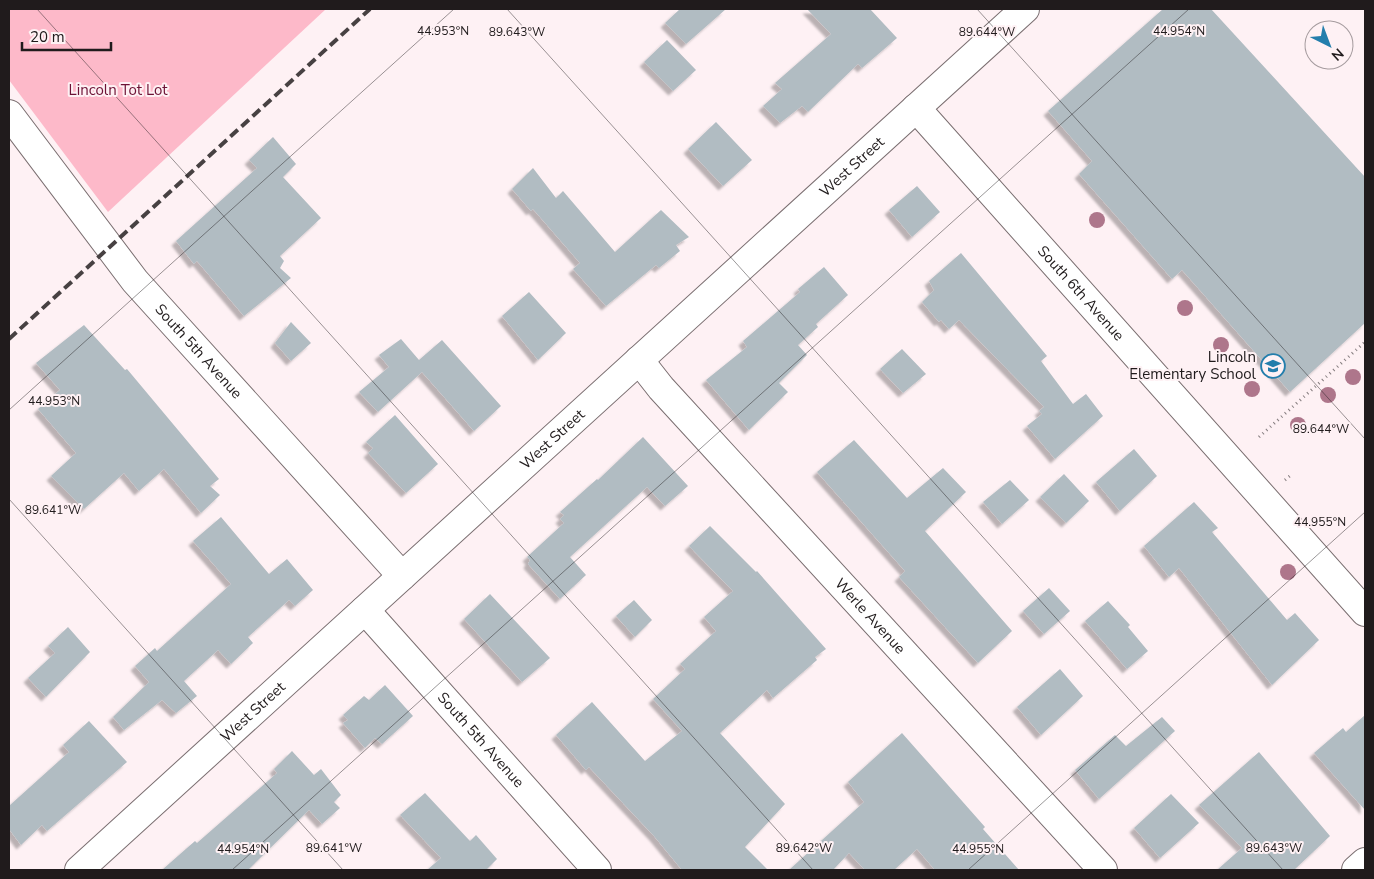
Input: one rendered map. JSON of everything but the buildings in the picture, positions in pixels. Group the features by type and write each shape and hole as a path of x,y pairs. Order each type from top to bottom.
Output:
{"street":[{"name":"West Street","path":"79,870 1025,9"},
{"name":"South 6th Avenue","path":"916,108 1365,612"},
{"name":"South 5th Avenue","path":"9,114 135,281 402,576"},
{"name":"Werle Avenue","path":"639,360 661,388 1103,870"},
{"name":"South 5th Avenue","path":"365,610 597,870"},
{"path":"1356,870 1365,862"}],"path":[{"path":"1259,437 1365,342"}],"green space":[{"name":"Lincoln Tot Lot","path":"9,9 326,9 108,212 9,80"}],"railway":[{"path":"9,339 370,9"}],"place":[{"name":"Lincoln Elementary School","path":"1273,366"}]}
